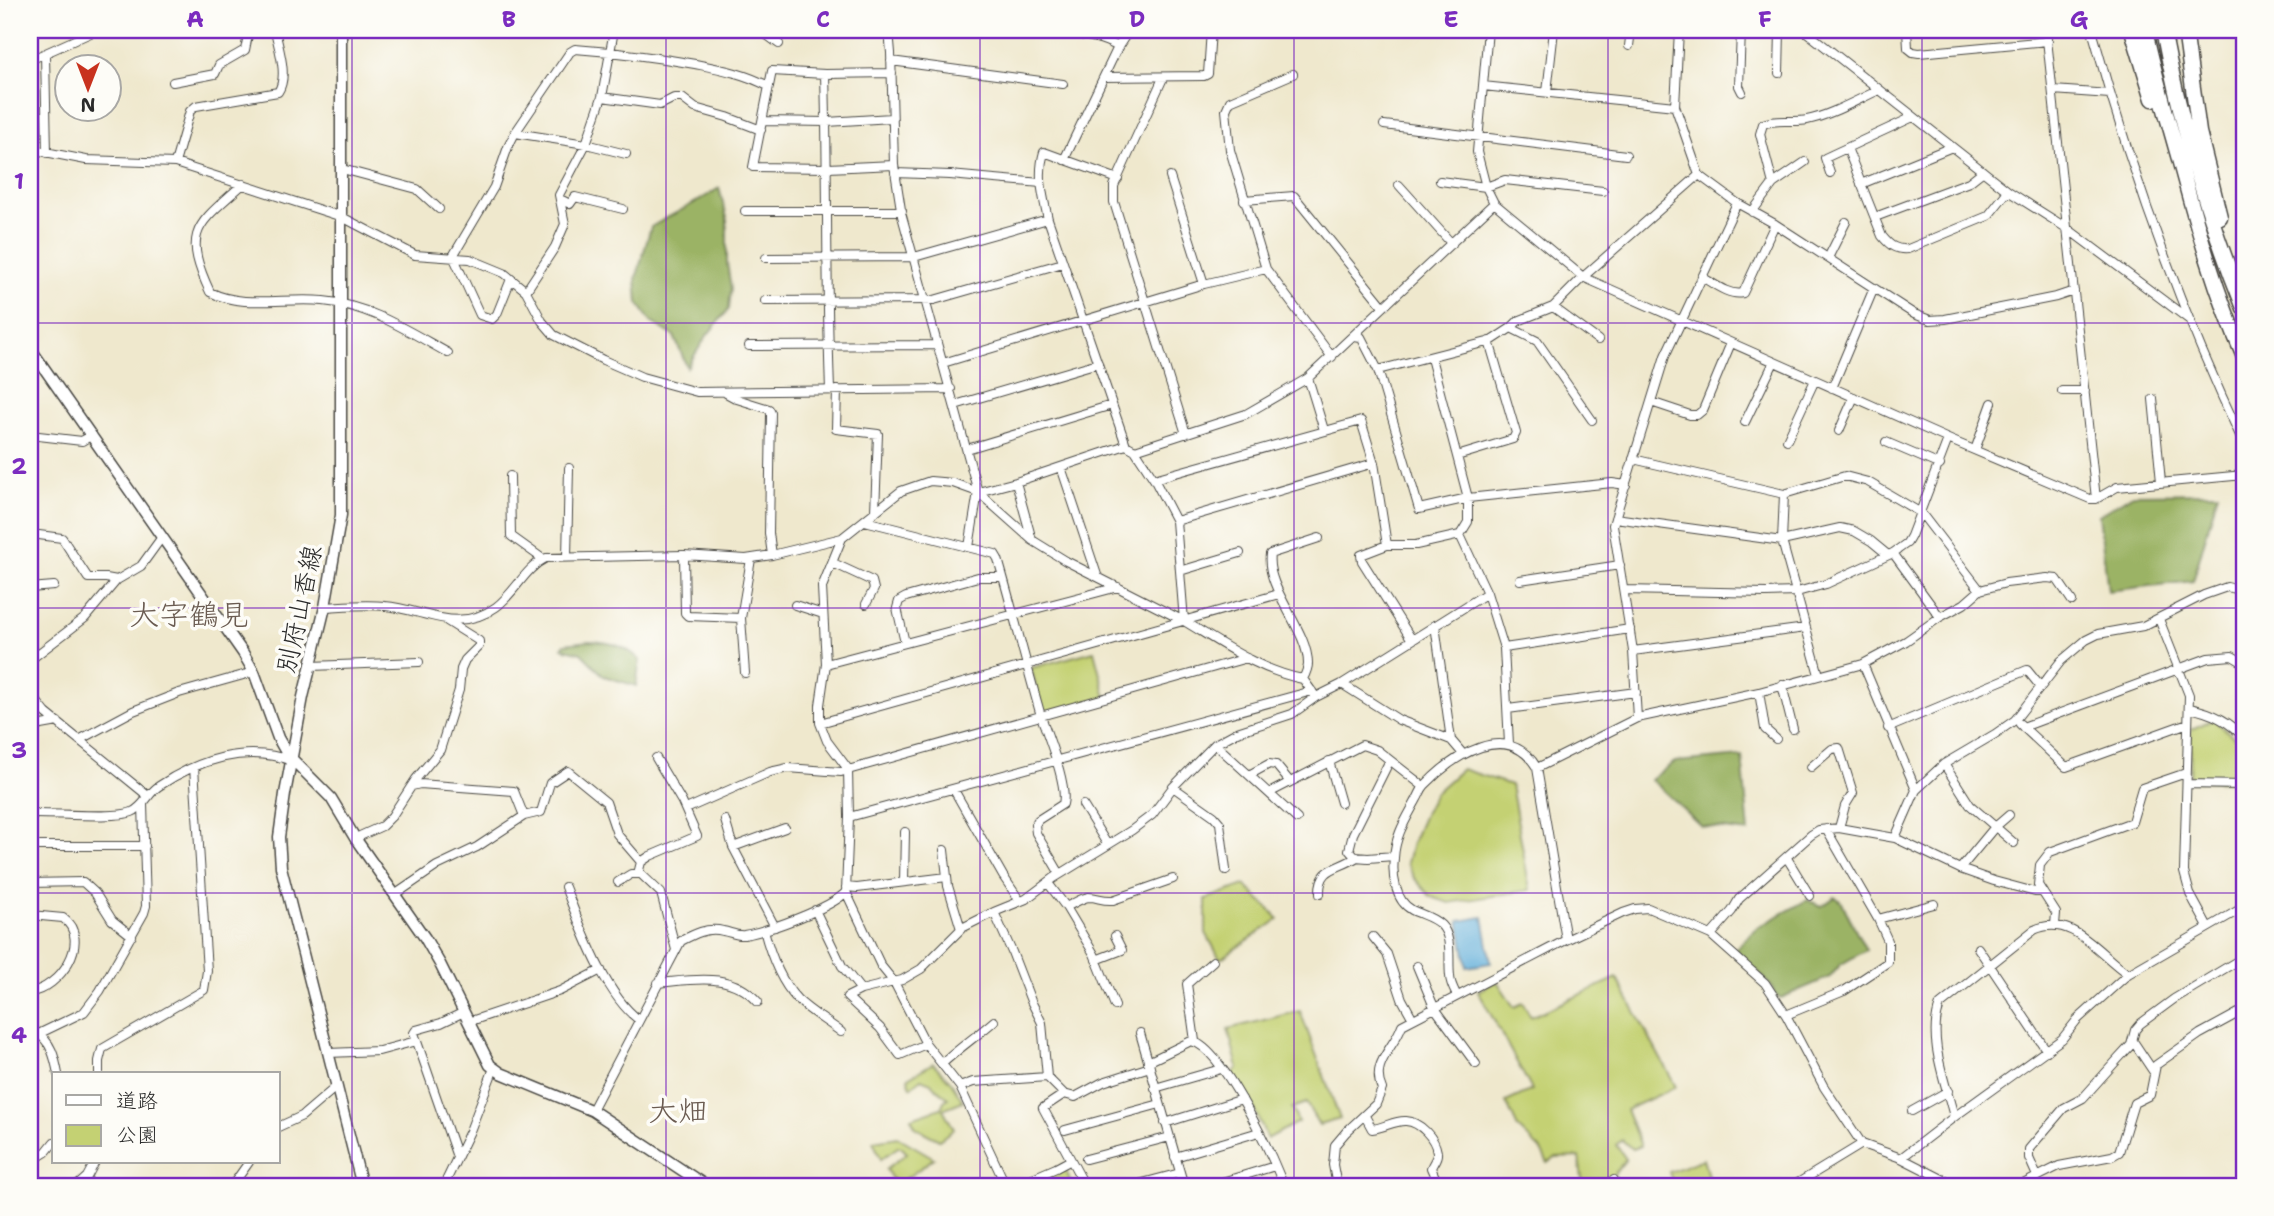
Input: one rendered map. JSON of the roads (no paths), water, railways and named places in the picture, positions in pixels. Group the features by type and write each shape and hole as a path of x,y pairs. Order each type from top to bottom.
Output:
{"highway":[{"path":"2132,30 2232,330 2244,358"},
{"path":"2145,30 2199,233"},
{"path":"2163,30 2187,141 2244,308"},
{"path":"2185,30 2199,132 2238,292"}],"main road":[{"name":"別府山香線","path":"339,30 342,169 342,505 325,607 280,825 279,858 362,1186"},
{"path":"30,348 238,645 254,672 278,738 292,761 331,798 355,838 396,894 435,954 486,1058 494,1068 592,1110 706,1186"}],"street":[{"path":"30,60 97,30"},
{"path":"173,82 215,74 219,65 245,50 249,30"},
{"path":"176,163 190,111 196,106 278,92 281,88 283,79 275,30"},
{"path":"521,30 551,33 556,30"},
{"path":"526,291 555,247 565,224 559,195 586,144 602,97 614,30"},
{"path":"760,30 779,44"},
{"path":"888,30 892,73 894,169 902,211 978,492 969,547"},
{"path":"1048,30 1111,42 1118,47"},
{"path":"1065,160 1118,47 1129,30"},
{"path":"1104,77 1204,76 1208,74 1211,30"},
{"path":"1488,30 1477,152 1486,187 1494,203 1583,277 2090,499 2096,499 2117,487 2244,475"},
{"path":"1547,92 1554,30"},
{"path":"1629,46 1631,30"},
{"path":"1679,30 1675,106 1699,175 1737,204 1774,224 1914,314 1930,320 2056,297 2074,291"},
{"path":"1741,30 1739,86 1742,92"},
{"path":"1779,73 1780,30"},
{"path":"1804,30 2008,191 2068,229 2191,321"},
{"path":"1907,30 1908,48 1919,53 2048,41"},
{"path":"2046,30 2096,499"},
{"path":"2092,30 2142,194 2199,344 2244,444"},
{"path":"2238,30 2244,61"},
{"path":"453,256 494,187 515,133 570,52 575,49 663,58 722,69 749,76 768,86"},
{"path":"45,54 47,153"},
{"path":"891,61 1063,84"},
{"path":"892,73 825,74 772,71 753,167 894,169 1041,183"},
{"path":"825,74 828,347 836,429 878,434 876,512"},
{"path":"1293,74 1230,101 1227,105 1230,150 1265,269 1332,357"},
{"path":"1163,78 1114,186 1114,202 1143,303 1186,434"},
{"path":"1483,86 1675,106"},
{"path":"1773,184 1760,134 1763,124 1769,121 1811,120 1879,90"},
{"path":"2053,90 2110,94"},
{"path":"602,97 660,105 677,97 682,98 695,107 761,130"},
{"path":"1830,173 1825,158 1913,117"},
{"path":"763,121 892,118"},
{"path":"1384,125 1626,155"},
{"path":"515,133 586,144 626,154"},
{"path":"1861,184 1952,147"},
{"path":"1847,148 1882,236 1890,246 1900,250 1909,249 1989,216 2008,191"},
{"path":"30,149 86,160 176,163 342,217 415,255 453,256 487,265 504,273 526,291 542,321 554,335 642,377 697,392 951,389"},
{"path":"1118,179 1044,152 1040,166 1048,219 1112,405 1131,448 1154,479 1175,521 1184,621"},
{"path":"1752,212 1773,184 1805,162"},
{"path":"342,169 417,189 439,209"},
{"path":"1875,218 1969,182 1983,172"},
{"path":"1377,370 1489,341 1518,321 1553,307 1583,277 1699,175"},
{"path":"1170,177 1204,284"},
{"path":"1440,181 1486,187 1505,180 1603,191"},
{"path":"243,184 202,221 195,237 196,253 210,292 221,298 238,300 321,301 362,308 447,354"},
{"path":"1399,185 1452,244"},
{"path":"1244,200 1294,196 1383,306"},
{"path":"559,199 570,204 575,197 623,209"},
{"path":"978,492 1186,434 1246,414 1308,378 1494,203"},
{"path":"1637,718 1633,651 1613,525 1665,356 1737,204"},
{"path":"745,211 902,211"},
{"path":"766,258 914,257 1048,219"},
{"path":"1828,258 1846,222"},
{"path":"1702,277 1731,293 1743,293 1774,224"},
{"path":"453,256 480,315 484,318 492,319 497,314 511,279"},
{"path":"765,301 934,300 1063,263"},
{"path":"943,363 1204,284 1265,269"},
{"path":"1832,388 1874,288"},
{"path":"1553,307 1598,340"},
{"path":"1511,328 1537,341 1592,420"},
{"path":"1354,336 1362,337 1377,370 1419,509 1468,498 1612,483 1626,485"},
{"path":"1457,456 1505,443 1513,439 1516,433 1489,341"},
{"path":"1651,402 1690,415 1698,415 1703,410 1731,344"},
{"path":"749,346 937,345"},
{"path":"1412,640 1362,561 1361,555 1387,545 1416,545 1460,535 1468,522 1468,498 1431,358"},
{"path":"1745,422 1774,362"},
{"path":"955,405 1098,363"},
{"path":"1308,378 1324,430"},
{"path":"1787,440 1815,380"},
{"path":"2062,391 2085,391"},
{"path":"723,392 769,409 771,413 769,533 772,555"},
{"path":"1839,431 1854,397"},
{"path":"2153,399 2161,482"},
{"path":"1975,450 1992,403"},
{"path":"967,449 1112,405"},
{"path":"1154,479 1361,421 1374,463 1387,545"},
{"path":"30,435 82,441 92,435"},
{"path":"1625,590 1766,593 1797,592 1826,584 1890,554 1907,543 1948,439"},
{"path":"1886,442 1940,465"},
{"path":"1633,459 1784,494 1845,476 1868,482 1921,513 1980,590"},
{"path":"1175,521 1374,463"},
{"path":"1061,467 1097,575"},
{"path":"567,557 569,468"},
{"path":"510,476 511,536 543,559"},
{"path":"325,607 388,606 444,619 475,617 495,607 537,562 543,559 684,555 751,559 842,538 901,491 930,481 953,483 978,492 1032,540 1066,561 1184,621 1247,657 1303,680 1314,694"},
{"path":"1016,482 1032,540"},
{"path":"1784,494 1782,541 1819,675"},
{"path":"1615,518 1782,541 1840,528 1854,531 1890,554 1940,617"},
{"path":"865,521 995,554 1015,615 1065,801 1035,825 1036,833 1060,874"},
{"path":"39,535 62,538 88,578 117,580"},
{"path":"1460,535 1487,593 1504,648 1509,744"},
{"path":"31,654 85,618 117,580 141,566 162,537"},
{"path":"842,538 822,587 827,664 820,705 820,723 827,741 848,769 846,889 874,953 894,982 926,1044 960,1087 1006,1186"},
{"path":"1303,680 1308,666 1305,648 1279,594 1269,561 1270,554 1319,538"},
{"path":"1180,571 1240,554"},
{"path":"684,555 685,613 688,616 741,618"},
{"path":"745,673 741,618 751,559"},
{"path":"833,563 872,581 874,589 866,604"},
{"path":"1520,580 1620,565"},
{"path":"905,643 897,608 899,601 978,577 1003,577"},
{"path":"1536,768 1637,718 1759,692 1863,664 1906,641 1964,604 1980,590 2006,583 2057,579 2072,601"},
{"path":"30,588 54,586"},
{"path":"827,664 1118,587"},
{"path":"1895,838 1916,790 1944,764 2015,720 2061,662 2086,640 2098,634 2143,626 2204,595 2227,587 2244,591"},
{"path":"849,817 1314,694 1342,684 1487,593"},
{"path":"820,723 1279,594"},
{"path":"795,605 823,614"},
{"path":"360,836 382,826 393,816 439,750 459,690 461,669 465,660 479,646 479,641 444,619"},
{"path":"2159,619 2189,695 2184,872 2190,894 2207,927"},
{"path":"1435,625 1451,740"},
{"path":"1633,651 1806,628"},
{"path":"1504,648 1630,629"},
{"path":"2023,727 2177,669 2221,656 2232,656 2244,663"},
{"path":"686,809 770,772 788,768 841,772 1247,657"},
{"path":"311,666 419,662"},
{"path":"1863,664 1916,790"},
{"path":"1888,728 2027,670 2040,686"},
{"path":"79,740 133,711 178,693 254,672"},
{"path":"1342,684 1399,720 1451,740 1463,754"},
{"path":"1782,685 1793,729"},
{"path":"1508,709 1636,692"},
{"path":"1759,692 1765,729 1776,739"},
{"path":"30,693 46,713 146,800 145,913 100,991 84,1012 32,1035"},
{"path":"926,1044 900,1055 880,1028 847,997 861,990 894,982 921,969 961,929 1026,899 1152,815 1173,787 1215,744 1237,732 1292,714 1314,694"},
{"path":"2189,708 2208,711 2244,738"},
{"path":"2015,720 2066,767 2188,723"},
{"path":"30,734 36,726 58,722"},
{"path":"1457,996 1450,979 1448,941 1442,925 1409,909 1401,900 1394,876 1394,856 1403,822 1423,786 1463,754 1492,743 1509,744 1532,760 1536,768 1566,940"},
{"path":"1215,744 1297,819"},
{"path":"1269,793 1362,745 1377,750 1423,786"},
{"path":"1811,767 1832,748 1839,748 1853,793 1845,806 1839,828"},
{"path":"30,814 121,814 136,810 159,785 211,760 245,754 268,754 292,761"},
{"path":"638,874 641,862 650,856 697,836 686,809 656,758"},
{"path":"1357,857 1349,850 1353,834 1390,760"},
{"path":"1329,761 1341,803"},
{"path":"1249,775 1269,764 1276,765 1290,782"},
{"path":"1944,764 1969,805 2014,843"},
{"path":"99,1072 102,1049 204,990 207,971 194,767"},
{"path":"396,894 431,869 477,847 524,816 541,811 550,783 568,771 606,802 617,834 641,862"},
{"path":"2055,925 2056,913 2038,885 2040,865 2050,852 2132,822 2142,788 2186,773"},
{"path":"2187,784 2244,785"},
{"path":"412,786 514,791 524,816"},
{"path":"1173,787 1220,823 1226,870"},
{"path":"954,790 1020,901"},
{"path":"1083,805 1107,844"},
{"path":"1959,869 2008,815"},
{"path":"724,820 733,847 775,927"},
{"path":"733,847 785,828"},
{"path":"1712,935 1739,899 1811,835 1826,829 1839,828 1895,838 1959,869 1994,881 2042,892"},
{"path":"1786,1015 1844,991 1888,962 1888,941 1878,919 1826,829"},
{"path":"904,881 905,832"},
{"path":"30,846 145,846"},
{"path":"944,850 948,886 961,929"},
{"path":"1320,894 1320,881 1324,874 1357,857 1394,856"},
{"path":"1787,858 1810,896"},
{"path":"618,882 631,874 641,874 652,882 661,893 676,950"},
{"path":"846,889 947,877"},
{"path":"1066,907 1092,897 1103,901 1113,900 1173,879"},
{"path":"30,883 83,882 95,893 112,920 132,936"},
{"path":"1048,883 1066,907 1096,960 1115,1006"},
{"path":"565,887 601,970 630,1013 639,1020"},
{"path":"592,1110 681,942 699,932 718,930 741,935 775,927 841,897 846,889"},
{"path":"1878,919 1934,904"},
{"path":"1337,1186 1333,1165 1335,1145 1376,1104 1382,1090 1377,1079 1378,1069 1398,1039 1402,1025 1566,940 1623,913 1648,908 1712,935 1765,983 1786,1015 1824,1087 1862,1144 1901,1158 1954,1186"},
{"path":"1901,1158 2062,1039 2077,1020 2128,974 2244,908"},
{"path":"815,910 842,965 861,990"},
{"path":"994,912 1042,1023 1047,1077 1064,1094 1075,1097 1103,1082 1149,1065 1186,1042 1195,1041 1209,1051 1242,1099 1284,1186"},
{"path":"30,915 62,918 76,937 61,974 45,988 30,992"},
{"path":"1954,1117 1934,1032 1940,1005 2034,930 2043,926 2055,925 2078,933 2128,974"},
{"path":"764,930 769,951 790,990 799,1001 841,1032"},
{"path":"1096,960 1122,950 1115,936"},
{"path":"1373,937 1387,954 1402,999 1413,1019"},
{"path":"1978,948 2047,1051"},
{"path":"2037,1176 2029,1158 2029,1149 2064,1108 2083,1098 2125,1052 2133,1041 2134,1030 2174,999 2244,957"},
{"path":"1195,1041 1187,984 1213,961"},
{"path":"1417,967 1434,1007 1476,1064"},
{"path":"457,1157 416,1041 415,1031 560,990 601,970"},
{"path":"658,983 713,979 748,990 758,1002"},
{"path":"2019,1186 2059,1167 2112,1156 2119,1152 2134,1103 2150,1096 2156,1065 2200,1034 2244,1010"},
{"path":"942,1064 967,1040 975,1037 994,1021"},
{"path":"1140,1033 1184,1186"},
{"path":"32,1035 46,1040 52,1050 58,1072"},
{"path":"328,1053 379,1051 416,1041"},
{"path":"2133,1041 2153,1071"},
{"path":"446,1181 494,1068"},
{"path":"1155,1088 1221,1069"},
{"path":"960,1087 973,1082 1047,1077"},
{"path":"280,1126 302,1116 337,1086"},
{"path":"1912,1111 1948,1091"},
{"path":"1064,1094 1043,1108 1079,1178 1086,1186"},
{"path":"1165,1123 1242,1099"},
{"path":"1065,1130 1160,1104"},
{"path":"1365,1115 1372,1129 1403,1121 1411,1121 1422,1127 1437,1150 1438,1156 1431,1168 1439,1181"},
{"path":"1175,1157 1259,1132"},
{"path":"1086,1159 1170,1137"},
{"path":"30,1163 52,1144"},
{"path":"1793,1186 1862,1144"},
{"path":"1014,1186 1071,1160"},
{"path":"77,1186 87,1177 94,1164"},
{"path":"232,1186 248,1164"},
{"path":"1209,1186 1275,1166"},
{"path":"1131,1186 1180,1173"},
{"path":"1604,1186 1614,1180"}],"water":[{"path":"1483,917 1491,963 1467,967 1459,921"}],"district":[{"name":"大字鶴見","path":"189,615"},
{"name":"大畑","path":"678,1111"}]}
